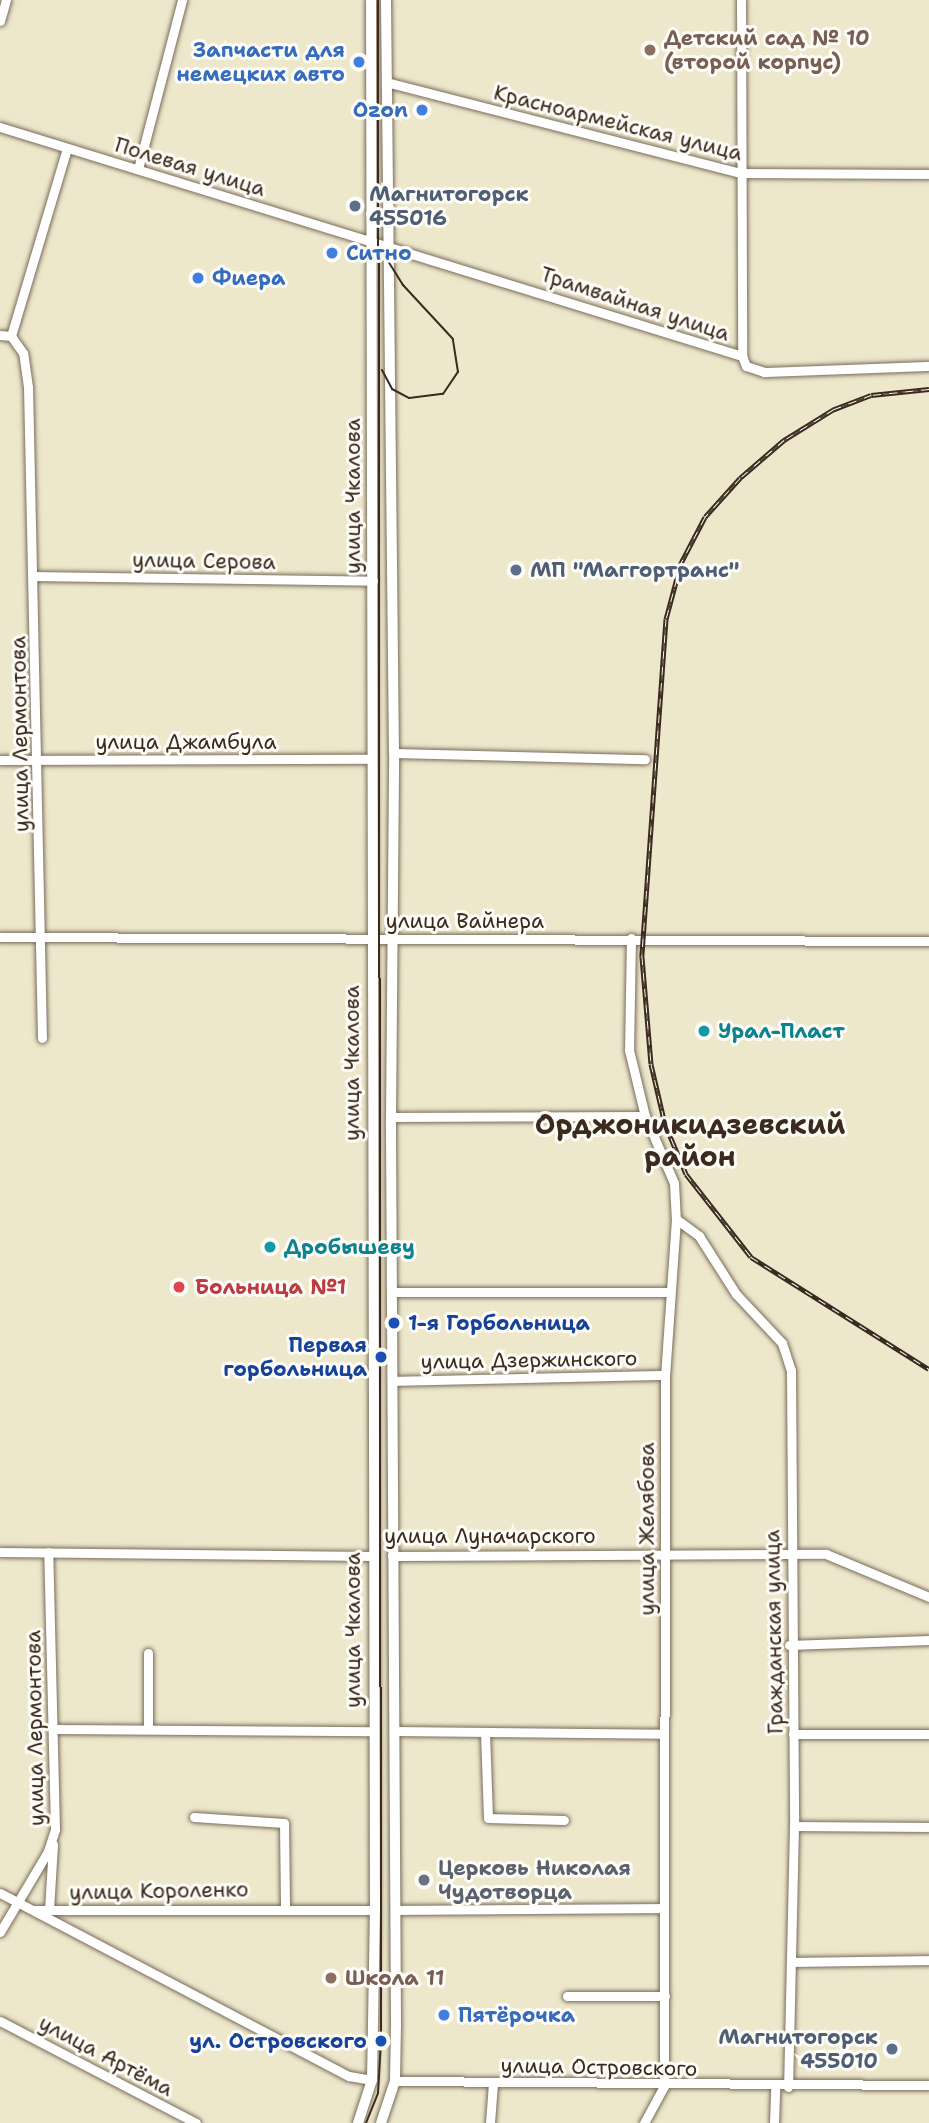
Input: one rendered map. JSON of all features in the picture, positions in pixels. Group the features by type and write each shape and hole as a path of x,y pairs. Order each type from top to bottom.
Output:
{"main road":[{"name":"улица Чкалова","path":"358,2123 372,2080 374,1910 371,1556 371,0"},
{"name":"улица Чкалова","path":"381,2123 394,2081 395,1910 391,1117 394,754 386,0"},
{"name":"улица Луначарского","path":"371,1556 392,1556"},
{"path":"372,2080 394,2081"}],"street":[{"path":"0,21 6,0"},
{"path":"138,169 181,0"},
{"path":"741,0 742,356"},
{"name":"Красноармейская улица","path":"387,82 740,173 929,174"},
{"name":"Полевая улица","path":"0,127 371,239"},
{"path":"0,335 11,336 67,148"},
{"name":"Трамвайная улица","path":"371,239 742,356 749,369 764,372 929,366"},
{"name":"улица Лермонтова","path":"11,336 23,352 28,387 39,760 42,1038"},
{"name":"улица Серова","path":"35,576 373,581"},
{"path":"394,754 645,760"},
{"name":"улица Джамбула","path":"0,760 372,759"},
{"name":"улица Вайнера","path":"0,937 929,941"},
{"name":"улица Желябова","path":"631,938 629,1050 645,1116 674,1183 676,1219 665,1375 664,2086 644,2123"},
{"path":"391,1117 645,1116"},
{"name":"Гражданская улица","path":"676,1219 699,1236 736,1294 788,1355 789,1645 793,1734 793,1962 788,2087"},
{"path":"392,1292 669,1292"},
{"name":"улица Дзержинского","path":"393,1381 665,1375"},
{"name":"улица Луначарского","path":"0,1552 371,1556"},
{"name":"улица Лермонтова","path":"0,1932 53,1839 55,1729 48,1552"},
{"name":"улица Луначарского","path":"392,1556 789,1552 826,1554 929,1597"},
{"path":"789,1645 929,1640"},
{"path":"148,1653 148,1728"},
{"path":"55,1729 373,1731"},
{"path":"394,1731 664,1734"},
{"path":"485,1732 488,1818 564,1820"},
{"path":"793,1734 929,1734"},
{"path":"194,1817 284,1824 285,1908"},
{"path":"793,1826 929,1827"},
{"path":"49,1910 53,1839"},
{"path":"0,1894 349,2076 372,2080"},
{"path":"395,1910 664,1908"},
{"name":"улица Короленко","path":"34,1910 374,1910"},
{"path":"793,1962 929,1960"},
{"path":"566,1996 665,1996"},
{"name":"улица Артёма","path":"0,2021 196,2123"},
{"name":"улица Островского","path":"394,2081 775,2087 929,2085"},
{"path":"490,2123 493,2083"},
{"path":"774,2123 775,2087"}],"tram line":[{"path":"366,2123 378,2093 381,2041 378,0"},
{"path":"382,370 392,389 409,398 443,394 458,372 453,339 403,285 384,255"}],"railway":[{"path":"929,389 871,395 834,409 784,440 740,478 705,517 681,563 666,619 642,957 651,1064 665,1124 686,1174 751,1257 929,1369"}],"place":[{"name":"Детский сад № 10 (второй корпус)","path":"650,50"},
{"name":"Запчасти для немецких авто","path":"359,62"},
{"name":"Ozon","path":"422,110"},
{"name":"Магнитогорск 455016","path":"355,206"},
{"name":"Ситно","path":"332,253"},
{"name":"Фиера","path":"198,278"},
{"name":"МП \"Маггортранс\"","path":"516,570"},
{"name":"Урал-Пласт","path":"704,1031"},
{"name":"Дробышеву","path":"270,1247"},
{"name":"Больница №1","path":"179,1287"},
{"name":"1-я Горбольница","path":"394,1323"},
{"name":"Первая горбольница","path":"381,1357"},
{"name":"Церковь Николая Чудотворца","path":"424,1880"},
{"name":"Школа 11","path":"331,1978"},
{"name":"Пятёрочка","path":"444,2015"},
{"name":"ул. Островского","path":"381,2041"},
{"name":"Магнитогорск 455010","path":"892,2049"}],"district":[{"name":"Орджоникидзевский район","path":"690,1140"}]}
